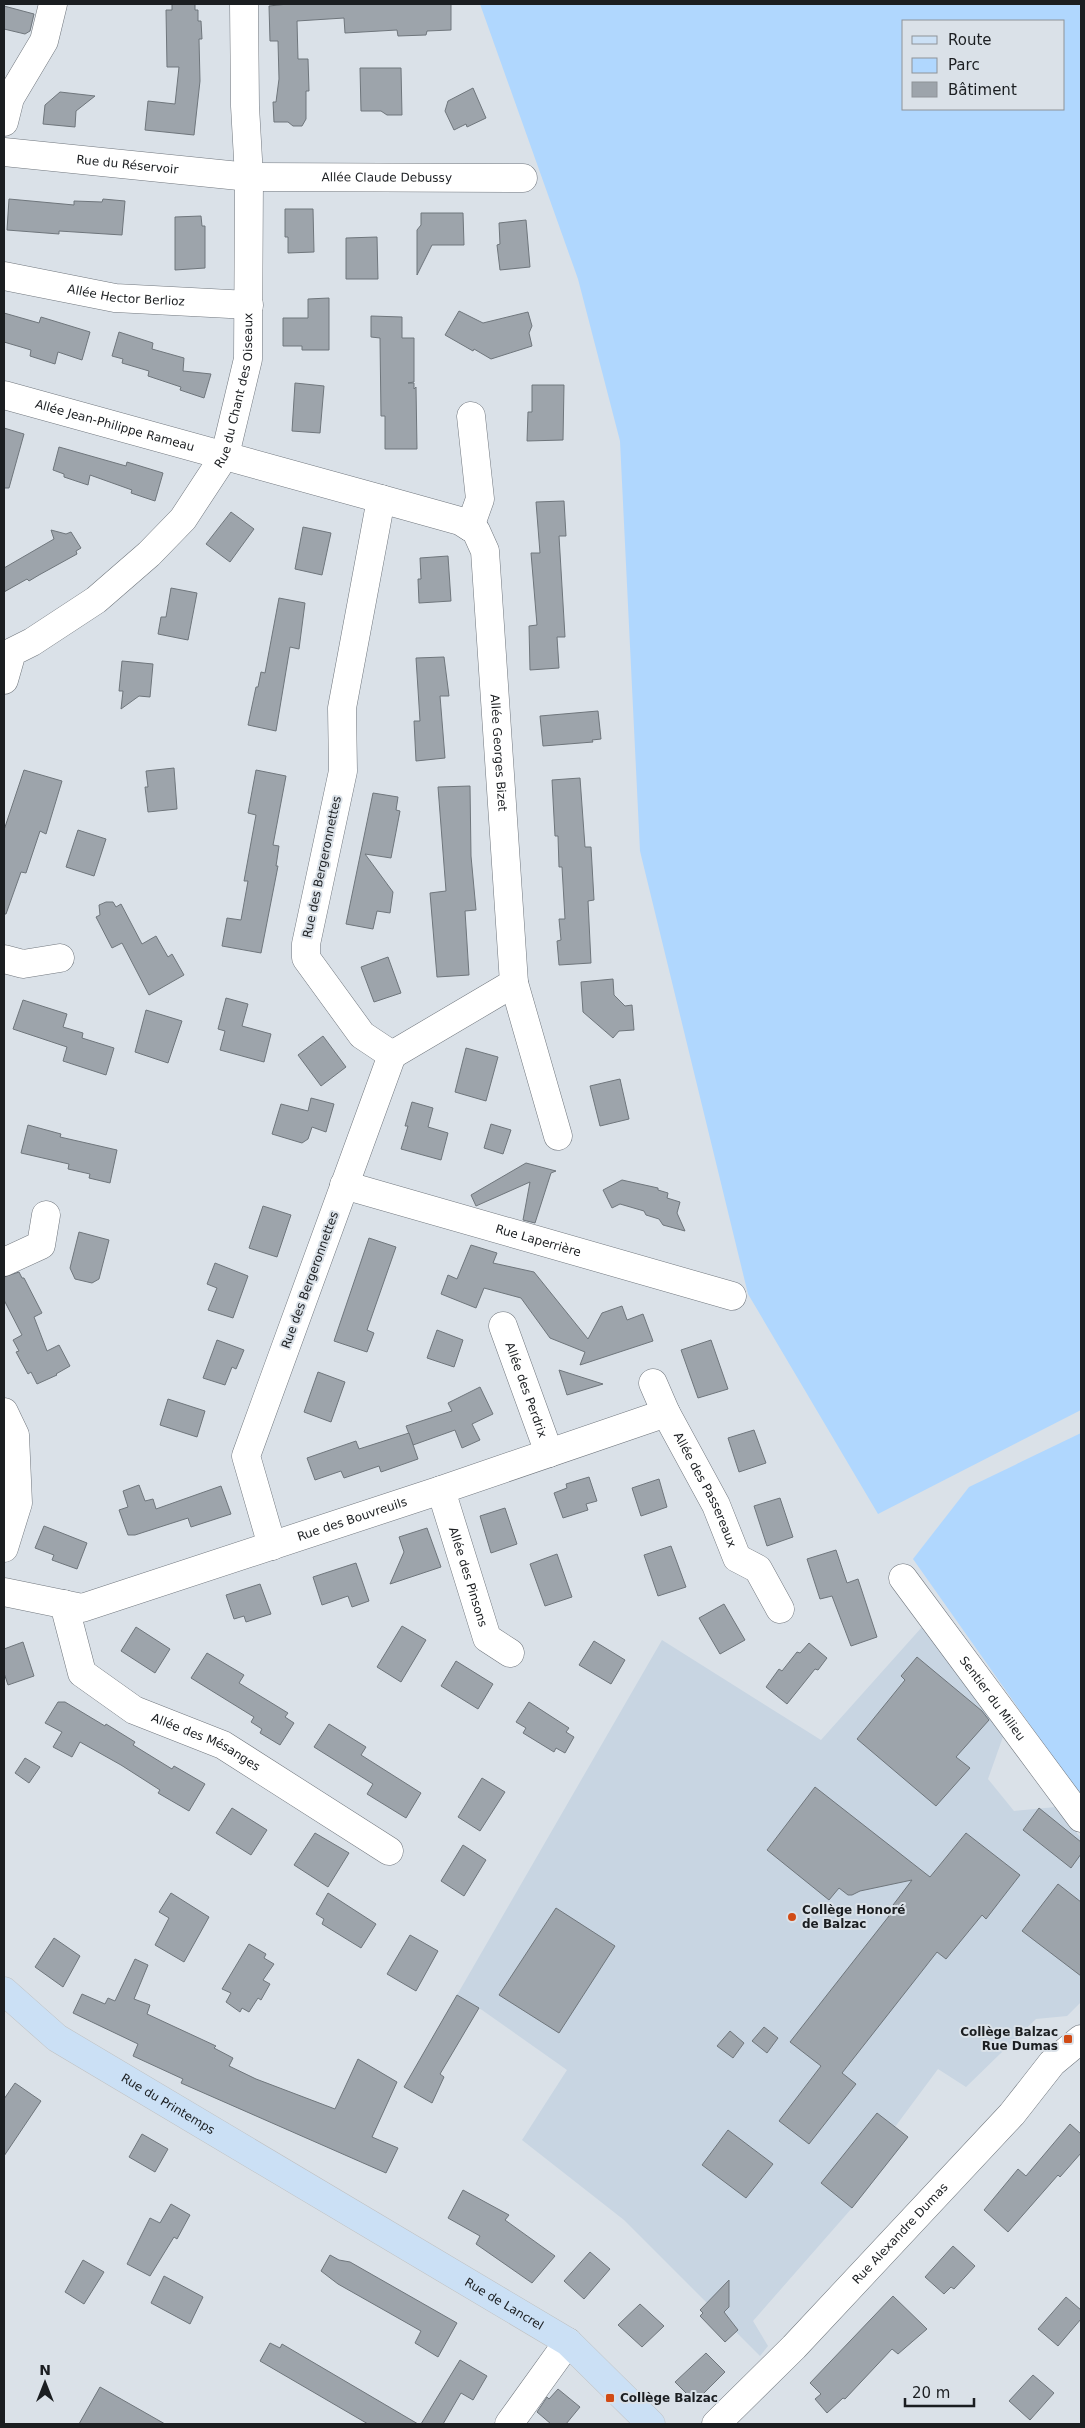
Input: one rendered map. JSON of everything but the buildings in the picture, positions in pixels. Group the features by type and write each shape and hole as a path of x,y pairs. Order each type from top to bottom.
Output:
{"main road":[{"name":"Rue du Printemps","path":"4,1991 57,2038 340,2206"},
{"name":"Rue de Lancrel","path":"340,2206 568,2342 651,2424"}],"street":[{"path":"4,122 10,98 44,41 53,4"},
{"name":"Rue du Chant des Oiseaux","path":"4,680 8,651 32,642 96,600 149,554 183,518 225,455 248,359 249,177 245,106 244,4"},
{"name":"Rue du Réservoir","path":"4,152 249,177"},
{"name":"Allée Claude Debussy","path":"249,177 523,178"},
{"name":"Allée Hector Berlioz","path":"4,276 115,298 249,305"},
{"name":"Allée Jean-Philippe Rameau","path":"4,396 225,455"},
{"path":"225,455 460,521 470,527 480,499 471,416"},
{"name":"Rue des Bergeronnettes","path":"272,1546 246,1456 392,1055 362,1035 306,958 306,944 343,771 342,708 381,499"},
{"name":"Allée Georges Bizet","path":"470,527 476,531 485,551 514,983 558,1136"},
{"path":"4,959 23,964 60,958"},
{"path":"392,1055 514,983"},
{"name":"Rue Laperrière","path":"344,1185 732,1296"},
{"path":"4,1262 41,1245 46,1214"},
{"name":"Allée des Perdrix","path":"503,1326 549,1453"},
{"path":"653,1383 666,1413"},
{"path":"4,1412 15,1435 18,1503 4,1548"},
{"name":"Rue des Bouvreuils","path":"4,1592 82,1608 441,1490 666,1413"},
{"name":"Allée des Passereaux","path":"666,1413 716,1505 737,1558 758,1569 780,1609"},
{"name":"Allée des Pinsons","path":"441,1490 486,1638 510,1653"},
{"name":"Sentier du Milieu","path":"903,1578 1081,1818"},
{"name":"Allée des Mésanges","path":"64,1604 82,1673 134,1710 223,1746 389,1851"},
{"name":"Rue Alexandre Dumas","path":"716,2424 794,2348 1012,2114 1052,2063 1081,2039"},
{"path":"509,2424 568,2342"}],"shaded area":[{"name":"Collège Honoré de Balzac","path":"922,1627 1004,1734 988,1779 1014,1811 1056,1807 1081,1838 1081,2002 1067,2016 1036,2019 966,2087 938,2069 895,2127 908,2137 852,2208 753,2321 768,2346 760,2356 624,2220 522,2140 567,2070 482,2010 457,1995 662,1640 821,1740"}],"green space":[{"path":"480,4 1081,4 1081,1410 878,1514 748,1294 640,851 620,441 578,279"},
{"path":"1081,1433 1081,1797 913,1559 969,1487"}],"place":[{"name":"Collège Honoré de Balzac","path":"792,1917"},
{"name":"Collège Balzac Rue Dumas","path":"1068,2039"},
{"name":"Collège Balzac","path":"610,2398"}]}
